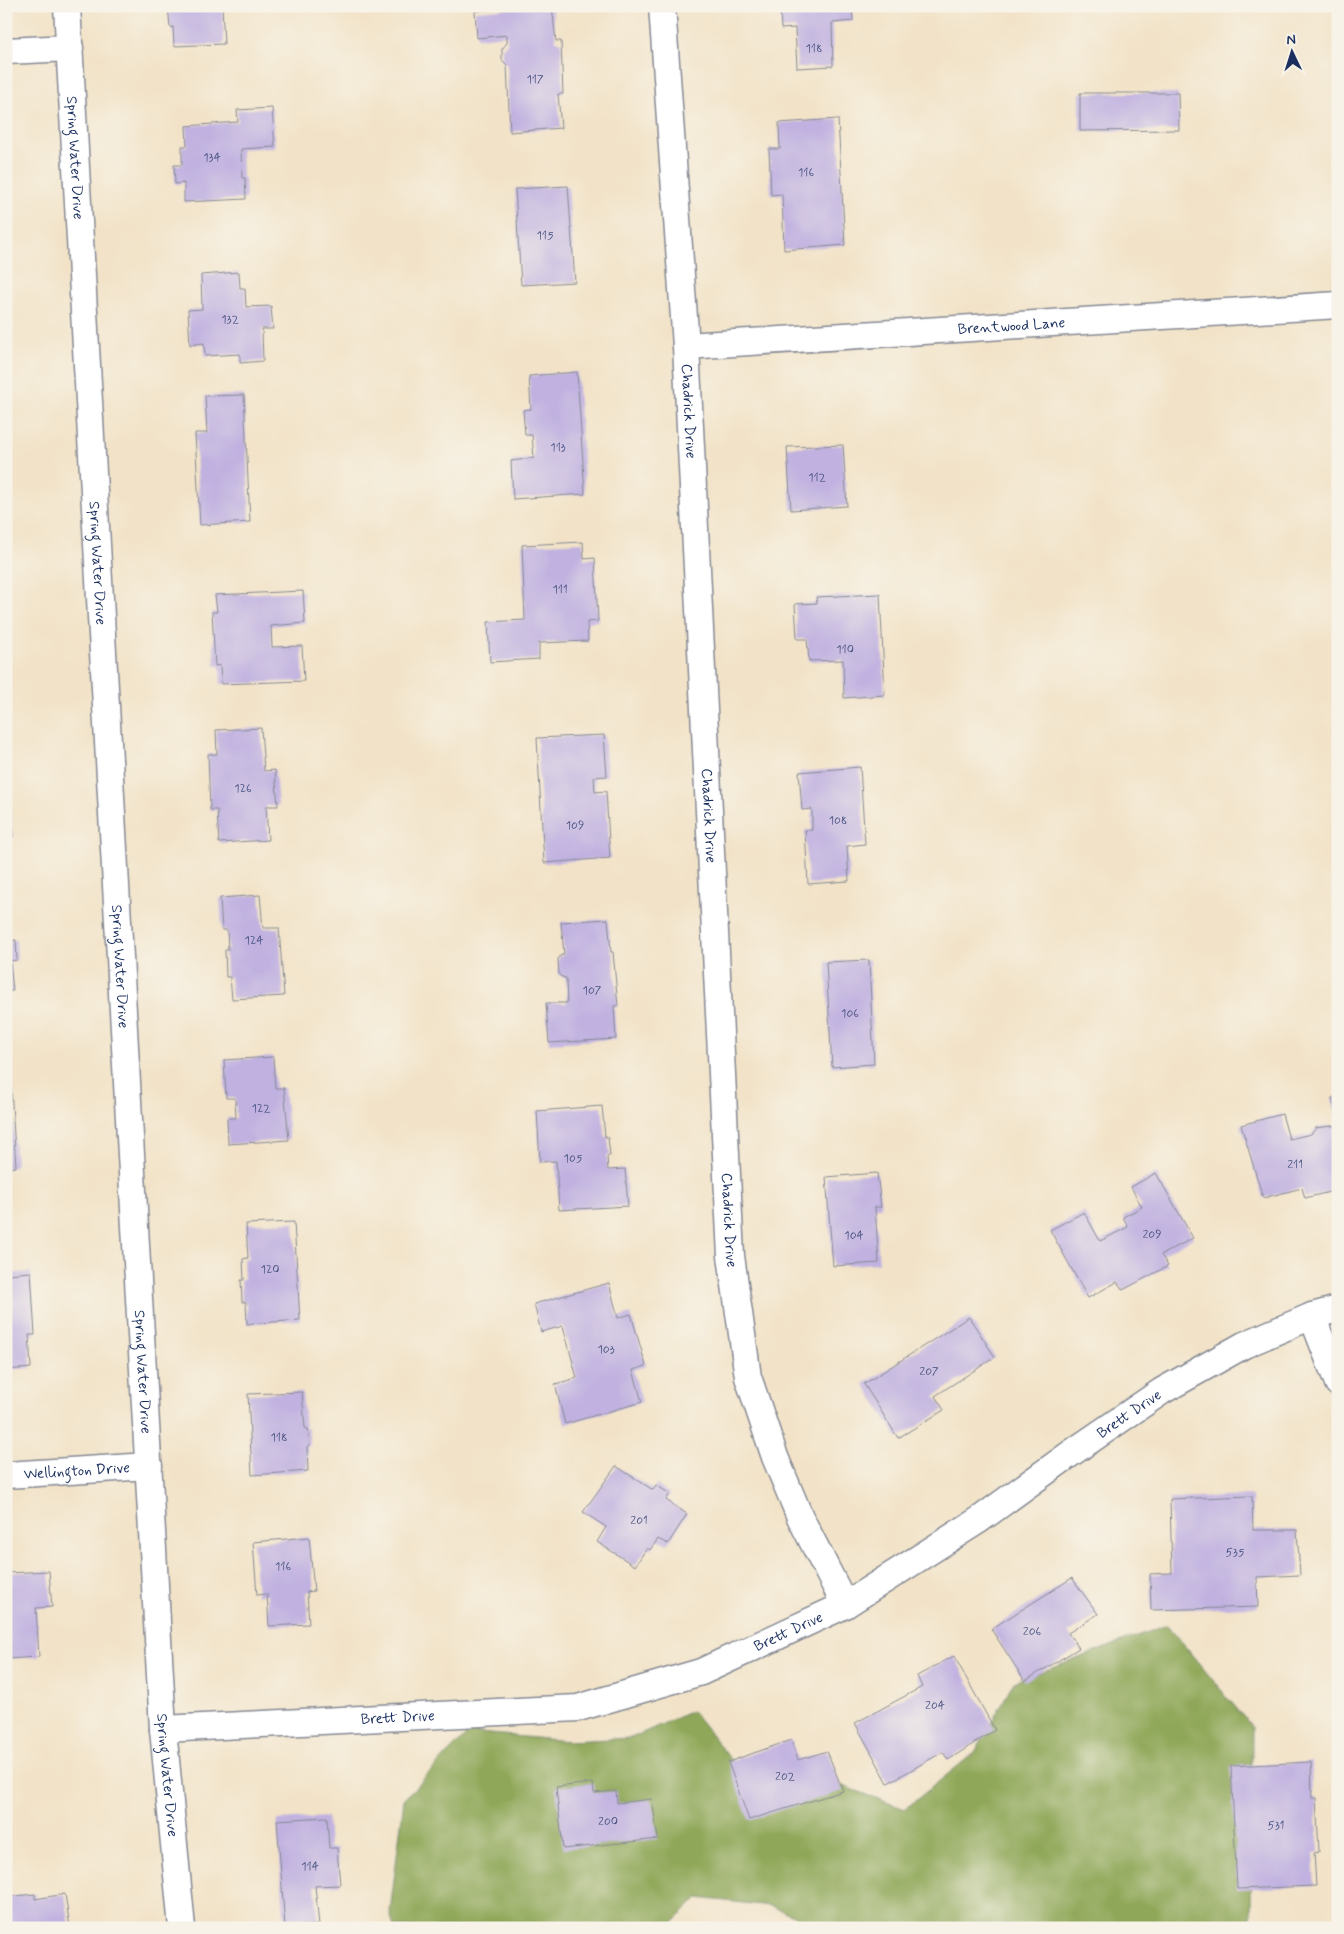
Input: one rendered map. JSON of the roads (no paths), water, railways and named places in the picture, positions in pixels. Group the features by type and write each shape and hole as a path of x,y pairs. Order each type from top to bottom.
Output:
{"street":[{"name":"Spring Water Drive","path":"67,6 164,1729 182,1928"},
{"name":"Chadrick Drive","path":"662,6 686,346 731,1256 748,1377 775,1457 800,1517 845,1606"},
{"path":"6,51 70,48"},
{"name":"Brentwood Lane","path":"686,346 1338,305"},
{"name":"Brett Drive","path":"164,1729 578,1708 701,1672 845,1606 979,1520 1070,1454 1162,1391 1244,1345 1312,1316 1338,1309"},
{"path":"1312,1316 1338,1383"},
{"name":"Wellington Drive","path":"6,1475 149,1466"}]}
